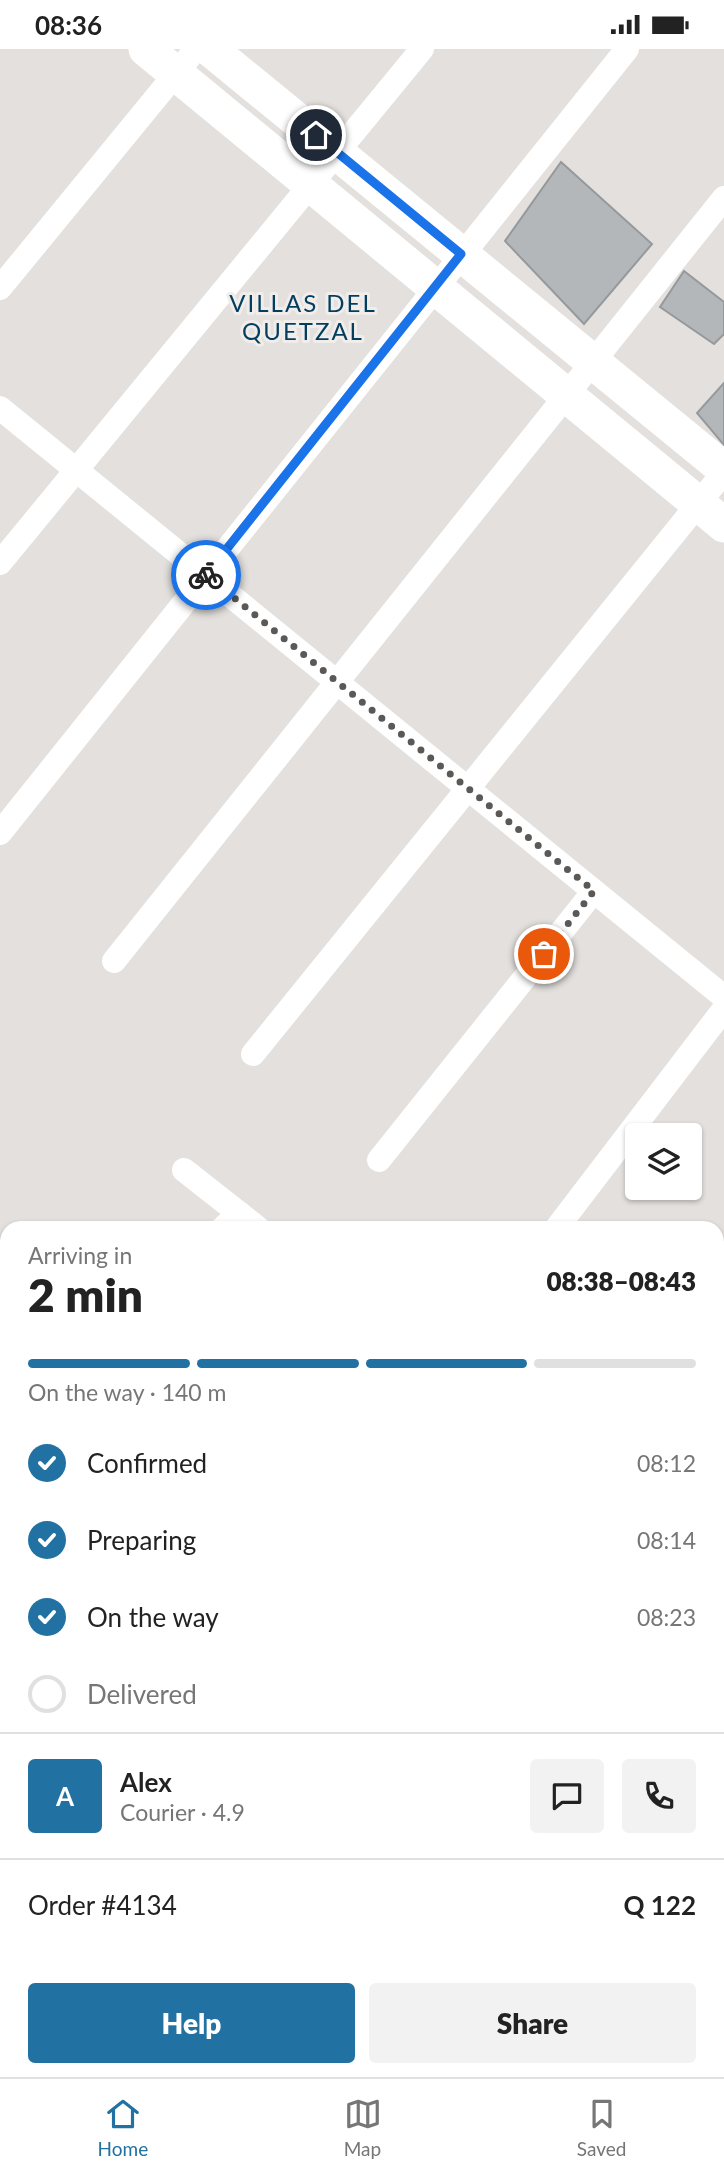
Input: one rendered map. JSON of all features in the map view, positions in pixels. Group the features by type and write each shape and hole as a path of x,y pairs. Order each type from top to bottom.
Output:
{"street":[{"path":"146,49 186,61 311,184 711,514"},
{"path":"210,49 724,470 711,514 467,790 253,1054"},
{"path":"0,563 422,49"},
{"path":"0,833 627,49"},
{"path":"0,288 186,61"},
{"path":"114,961 724,198"},
{"path":"0,408 724,997"},
{"path":"379,1160 594,891"},
{"path":"562,1221 724,1009"},
{"path":"184,1170 230,1221"}],"building":[{"path":"561,162 652,244 584,324 505,241"},
{"path":"684,271 724,302 724,334 714,344 660,307"},
{"path":"724,383 724,445 697,413"}],"way so far":[{"path":"206,575 594,891 544,954"}],"district":[{"name":"VILLAS DEL QUETZAL","path":"303,316"}],"route":[{"path":"206,575 461,254 316,135"}]}
